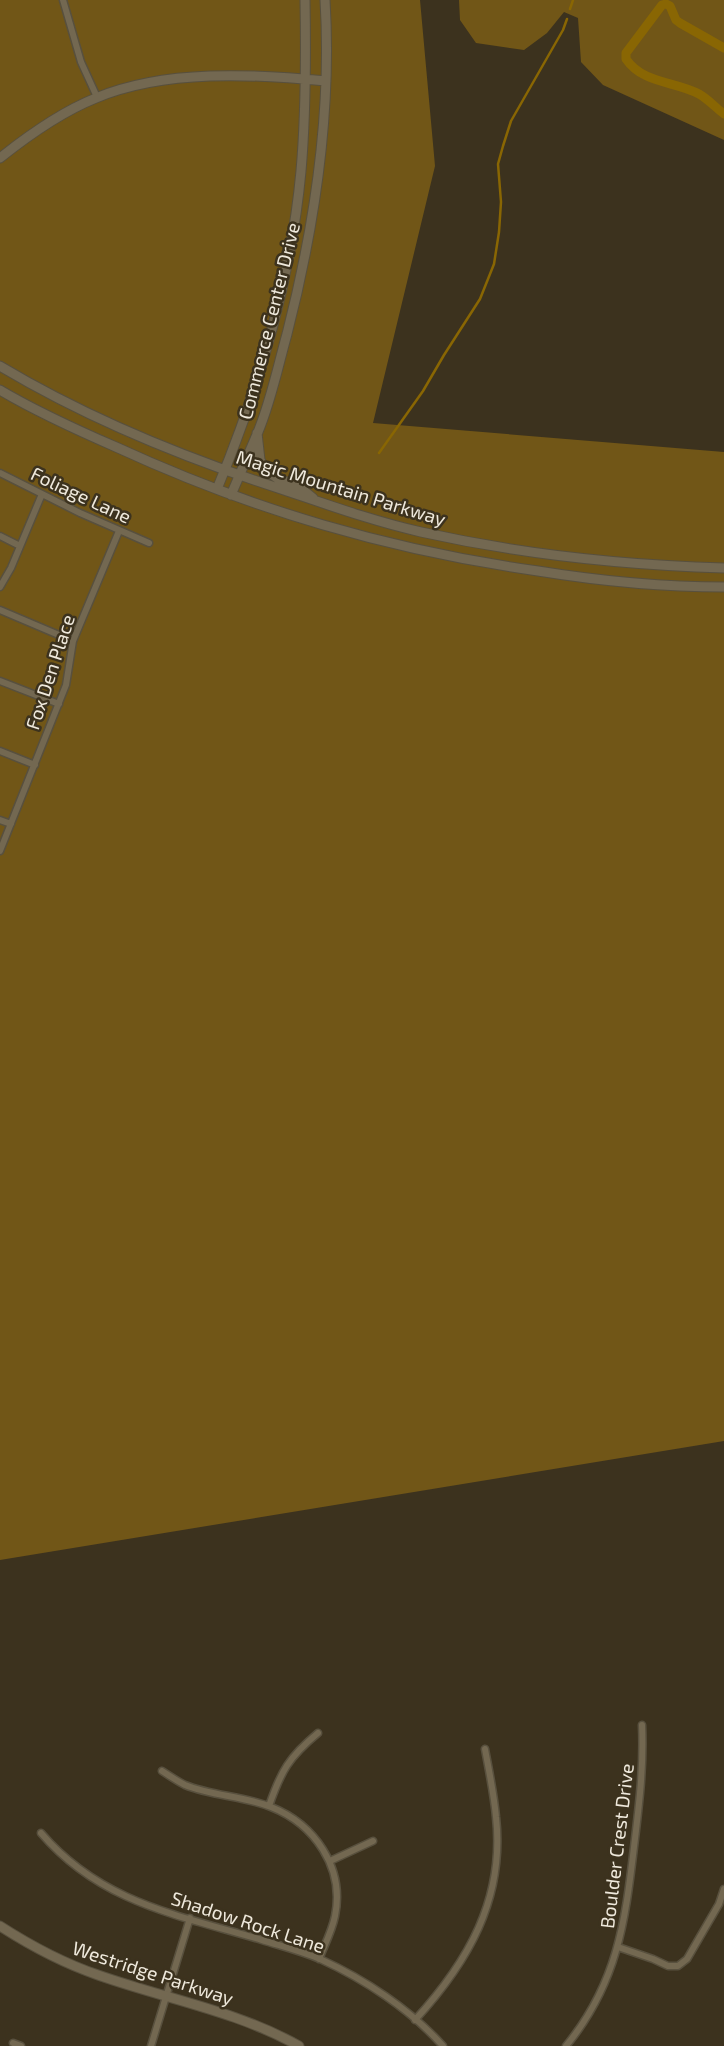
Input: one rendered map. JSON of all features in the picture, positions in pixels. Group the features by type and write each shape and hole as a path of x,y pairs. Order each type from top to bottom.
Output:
{"main road":[{"name":"Commerce Center Drive","path":"217,489 250,401 268,346 283,281 301,172 305,79 305,0"},
{"name":"Commerce Center Drive","path":"231,495 257,433 286,336 311,225 320,166 326,80 325,0"},
{"path":"0,158 40,128 97,97 141,85 182,78 231,76 326,80"},
{"name":"Magic Mountain Parkway","path":"0,366 108,422 158,445 225,471 405,528 469,542 612,562 724,568"},
{"name":"Magic Mountain Parkway","path":"0,390 99,440 195,482 300,519 357,536 466,559 586,578 652,584 724,587"},
{"path":"257,433 260,460 266,470 278,479 298,486 318,501"},
{"name":"Westridge Parkway","path":"0,1926 28,1944 61,1961 98,1976 241,2019 299,2046"}],"street":[{"path":"63,0 81,62 97,97"},
{"name":"Foliage Lane","path":"0,473 119,531 149,543"},
{"path":"0,587 42,494"},
{"name":"Fox Den Place","path":"0,851 59,704 68,674 73,640 119,531"},
{"path":"0,536 20,546"},
{"path":"0,610 73,640"},
{"path":"0,681 59,704"},
{"path":"0,751 35,765"},
{"path":"0,820 11,824"},
{"name":"Boulder Crest Drive","path":"566,2046 586,2019 600,1994 618,1947 627,1908 642,1787 642,1725"},
{"path":"269,1806 277,1784 290,1760 299,1749 318,1733"},
{"path":"415,2020 437,1995 465,1956 483,1919 492,1889 496,1853 496,1817 485,1749"},
{"path":"162,1771 186,1785 269,1806 285,1813 310,1832 330,1861 335,1879 336,1914 319,1958"},
{"name":"Shadow Rock Lane","path":"41,1833 58,1852 95,1881 125,1896 319,1958 368,1986 415,2020 443,2046"},
{"path":"330,1861 373,1841"},
{"path":"618,1947 668,1966 678,1966 687,1959 719,1904 724,1889"},
{"path":"151,2046 190,1918"},
{"path":"13,2043 21,2046"}],"shaded area":[{"path":"0,0 420,0 435,166 373,423 724,452 724,1441 0,1560"},
{"path":"459,0 724,0 724,140 603,85 581,62 578,18 564,12 547,33 524,50 476,43 460,20"}],"waterway":[{"path":"570,9 573,0"},
{"path":"724,48 676,20 670,6 666,4 662,5 626,53 626,59 641,73 650,78 699,94 724,114"},
{"path":"379,453 423,391 480,299 494,264 499,232 501,202 498,164 503,146 511,121 563,30 567,19"}]}
